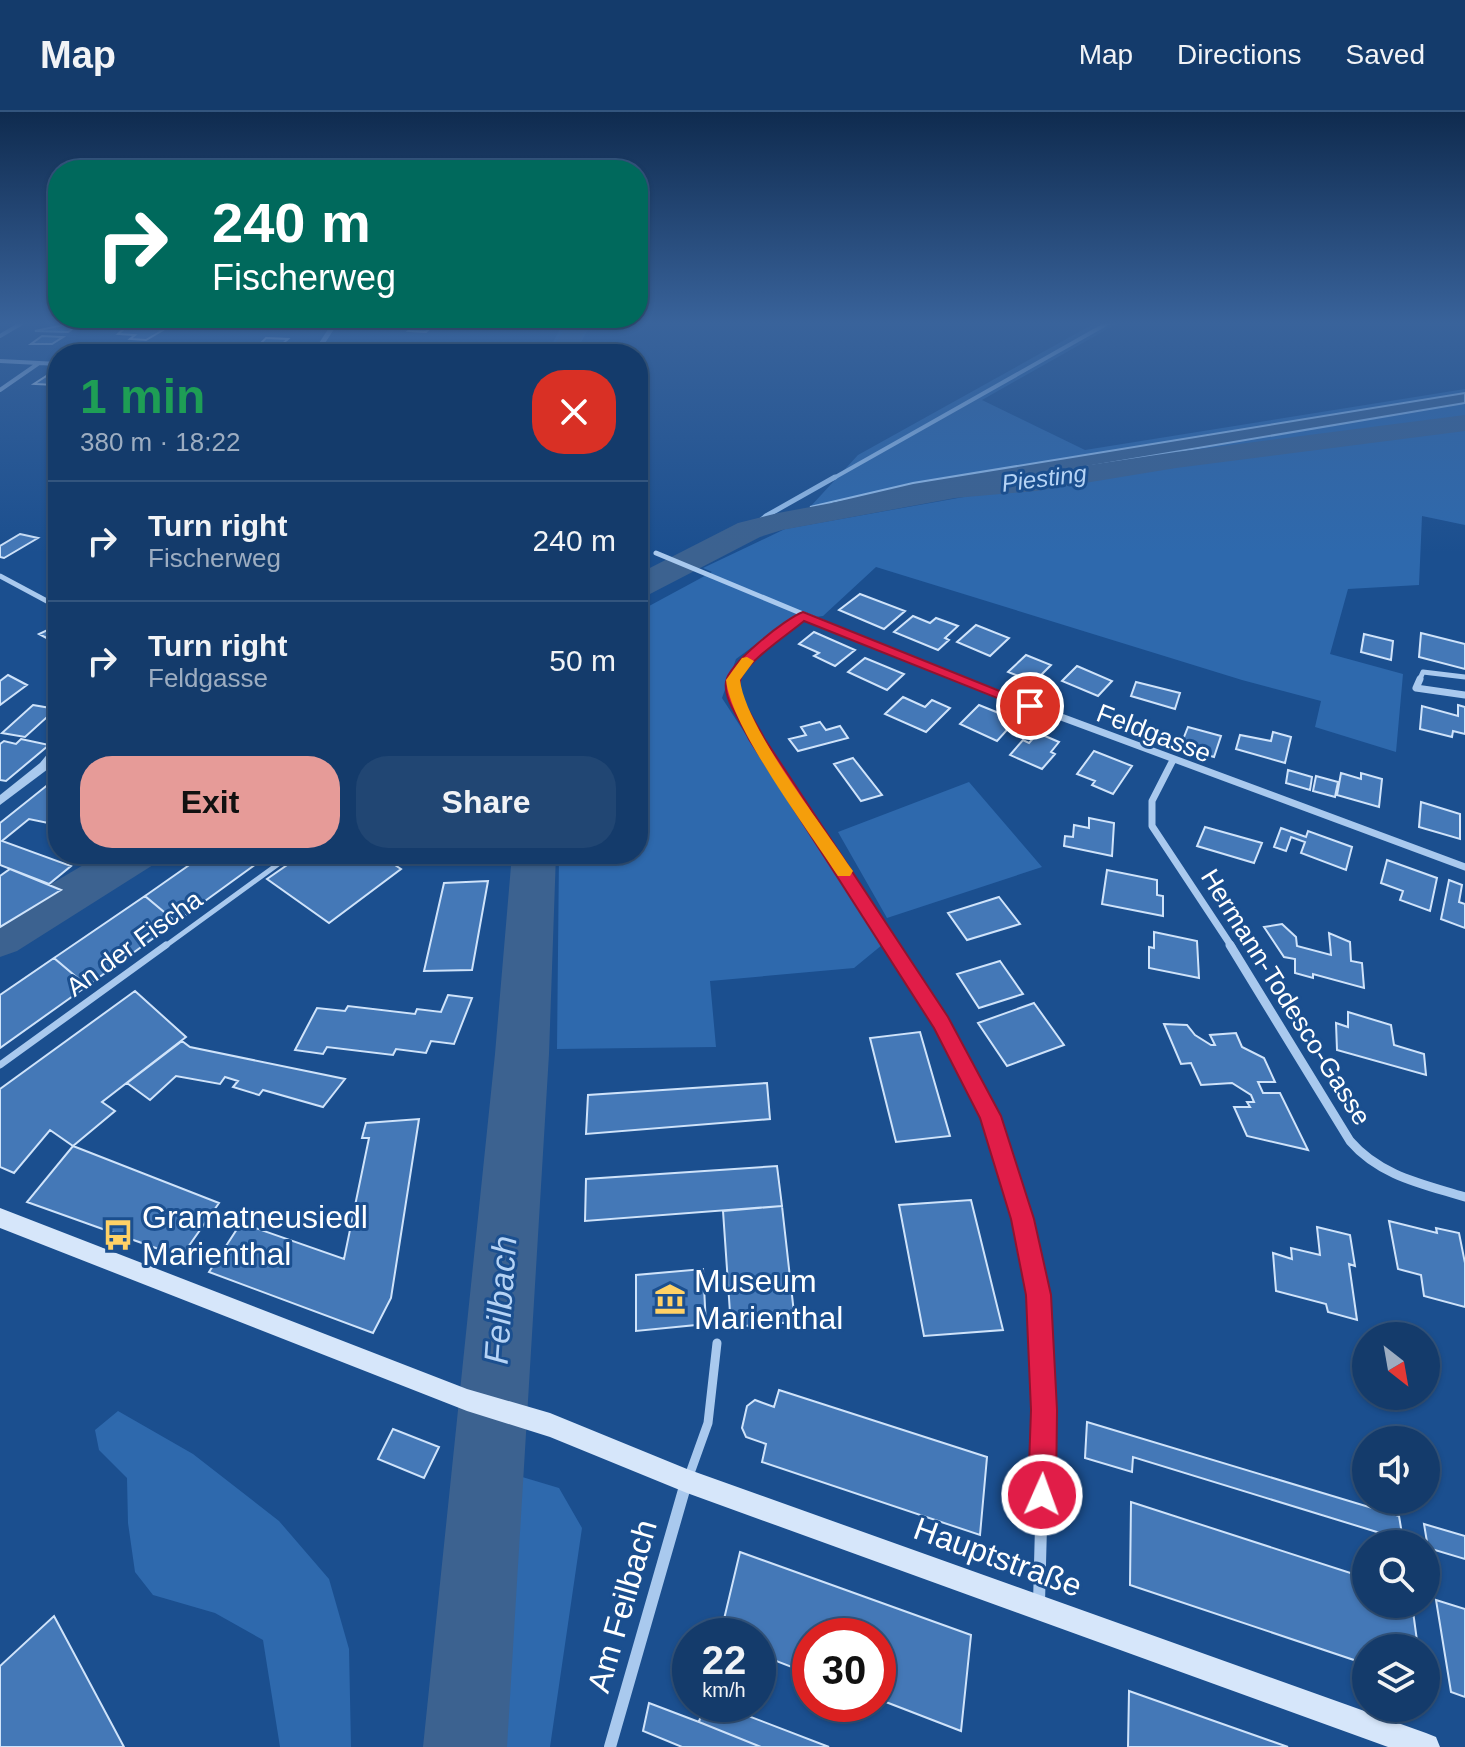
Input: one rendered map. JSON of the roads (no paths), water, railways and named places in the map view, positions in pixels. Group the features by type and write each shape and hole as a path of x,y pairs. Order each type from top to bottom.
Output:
{"main road":[{"name":"Hauptstraße","path":"0,1218 467,1400 550,1425 687,1481 1426,1747"}],"street":[{"name":"Feldgasse","path":"656,553 803,616 1172,762 1465,867"},
{"path":"0,576 48,602"},
{"path":"1465,677 1423,672 1416,688 1465,695"},
{"path":"0,801 48,761"},
{"name":"Hermann-Todesco-Gasse","path":"1172,762 1150,809 1152,826 1264,996 1350,1141 1361,1154 1388,1172 1465,1197"},
{"path":"838,861 941,1023 990,1116 1023,1219 1039,1295 1044,1410 1039,1608"},
{"name":"Am Feilbach","path":"610,1747 687,1481"}],"lane":[{"path":"803,616 741,666 733,680 734,694 757,739 838,861"},
{"name":"An der Fischa","path":"0,1065 278,864"},
{"path":"687,1481 708,1423 717,1343"}],"waterway":[{"path":"832,479 973,399"},
{"name":"Piesting","path":"648,582 749,530 778,522 955,489 1036,482 1176,460 1465,423"},
{"path":"749,530 766,516 835,477"},
{"path":"0,938 121,864"},
{"name":"Feilbach","path":"465,1747 522,1054 533,864"}],"place":[{"name":"Gramatneusiedl Marienthal","path":"118,1235"},
{"name":"Museum Marienthal","path":"670,1299"}]}
